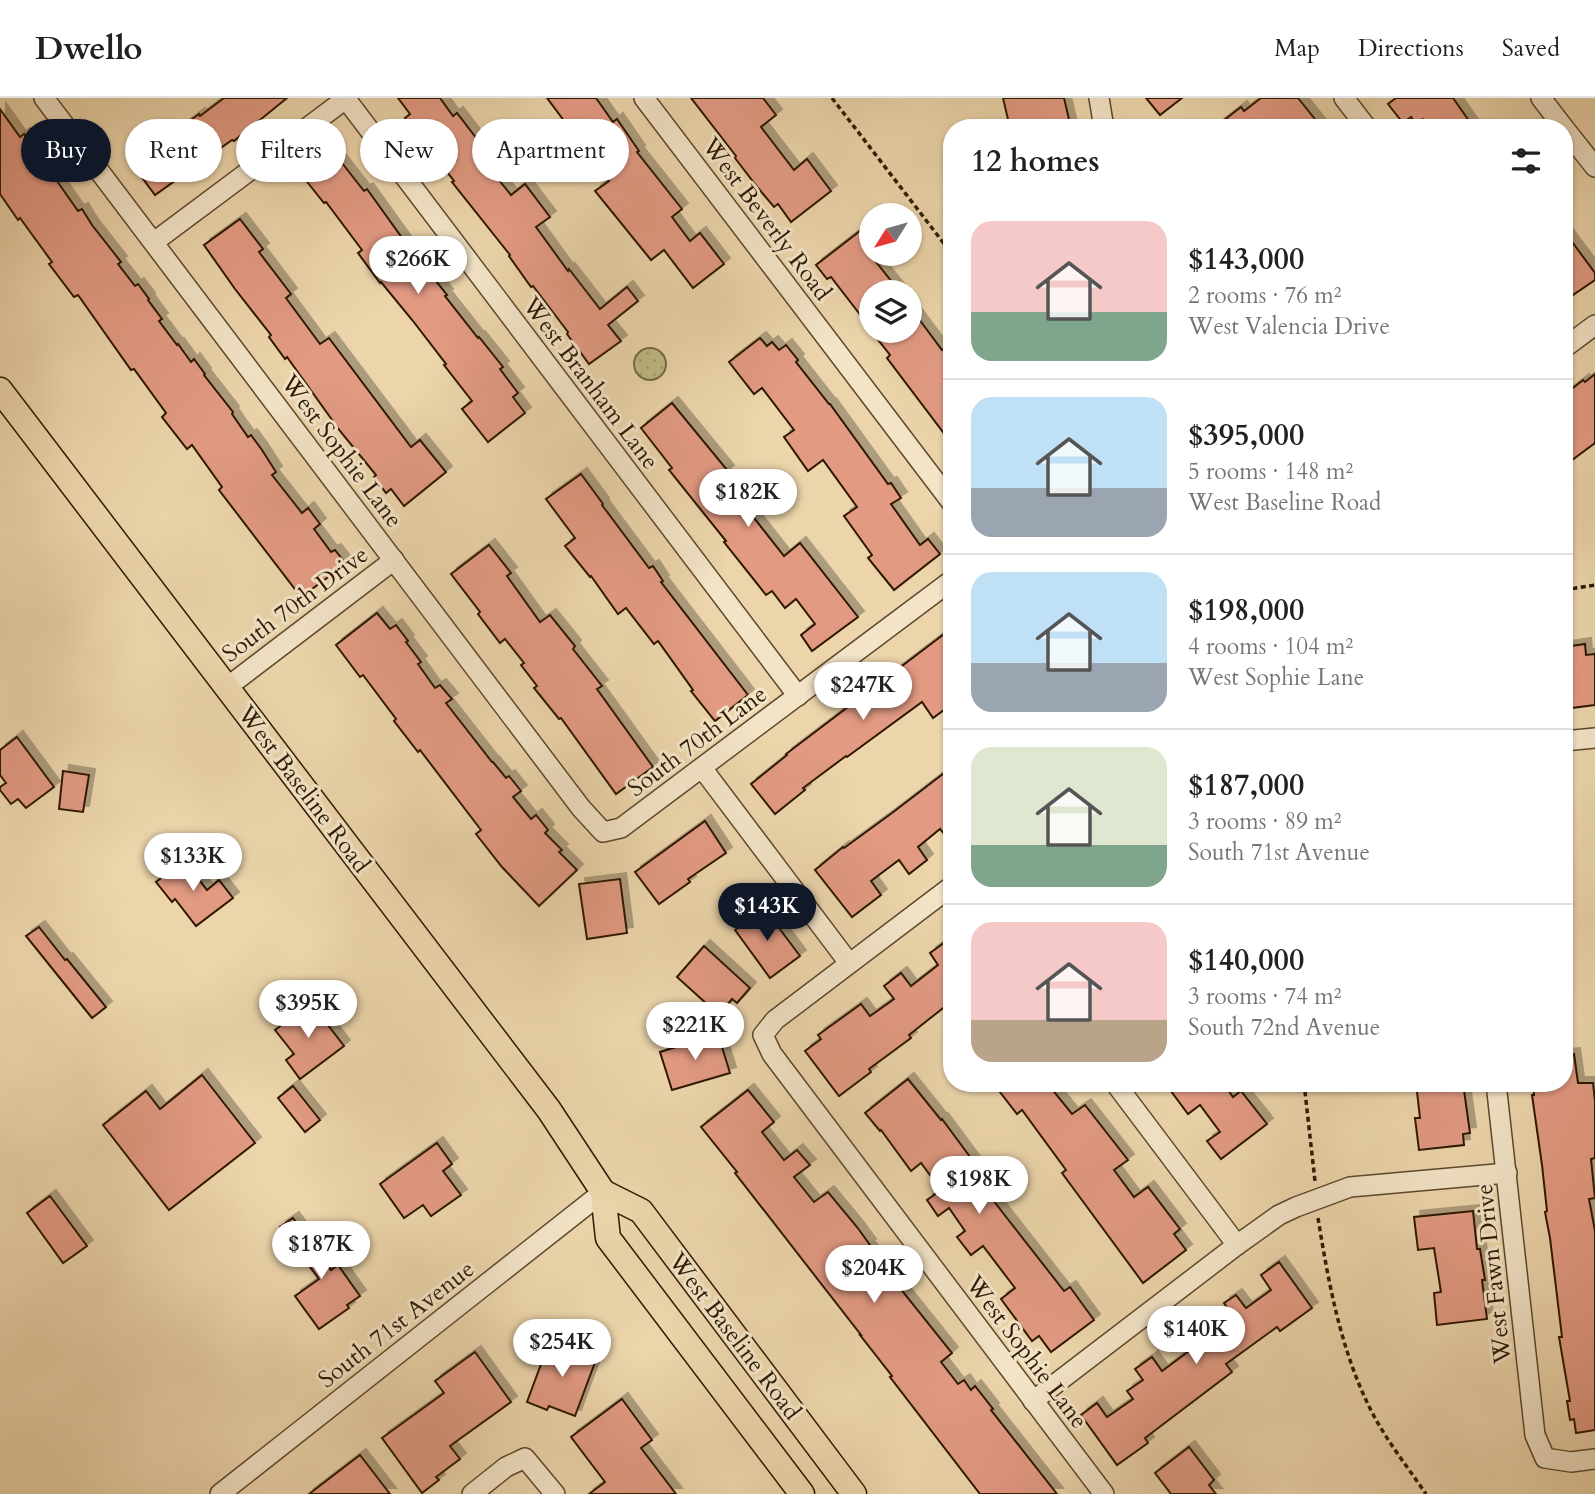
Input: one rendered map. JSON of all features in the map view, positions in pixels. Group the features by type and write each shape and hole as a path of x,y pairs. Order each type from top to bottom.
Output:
{"main road":[{"name":"West Baseline Road","path":"0,390 549,1110 603,1192 608,1238 802,1494"},
{"name":"West Baseline Road","path":"603,1192 640,1211 854,1494"}],"street":[{"name":"West Sophie Lane","path":"44,98 581,808 603,832"},
{"name":"West Beverly Road","path":"644,98 943,491"},
{"path":"1099,98 1102,119"},
{"path":"1345,98 1360,119"},
{"path":"1541,98 1557,119"},
{"path":"154,242 346,99"},
{"name":"West Branham Lane","path":"346,99 798,696"},
{"path":"1573,137 1592,157"},
{"path":"1573,341 1595,325"},
{"name":"South 70th Drive","path":"226,688 394,560"},
{"name":"South 70th Lane","path":"603,832 621,828 943,587"},
{"path":"1573,740 1595,738"},
{"path":"702,768 849,963 943,893"},
{"name":"West Sophie Lane","path":"849,963 775,1020 763,1035 772,1054 1104,1494"},
{"path":"1122,1092 1237,1245"},
{"name":"West Fawn Drive","path":"1497,1092 1535,1435 1545,1458 1572,1462 1595,1459"},
{"path":"1033,1401 1279,1215 1350,1187 1507,1172"},
{"name":"South 71st Avenue","path":"220,1494 603,1192"},
{"path":"472,1494 506,1467 525,1458 555,1494"}],"path":[{"path":"832,98 943,242"},
{"path":"1573,589 1595,585"},
{"path":"1305,1092 1315,1181"},
{"path":"1318,1218 1339,1321 1361,1386 1388,1440 1426,1494"}],"shaded area":[{"path":"650,348 662,352 666,364 662,376 650,380 638,376 634,364 638,352"}],"building":[{"path":"224,98 287,98 261,119 236,119 236,139 222,147 222,119 192,119 199,114 200,116"},
{"path":"398,98 440,98 453,116 457,113 472,133 472,182 500,182 511,195 525,184 550,217 536,227 600,309 627,287 638,301 608,325 621,341 589,364 568,332 452,182 458,182 458,119 406,119 410,114"},
{"path":"547,98 596,98 611,119 563,119"},
{"path":"691,98 763,98 776,115 761,127 794,170 807,159 831,191 791,222 778,204 774,207 758,188"},
{"path":"1003,98 1064,98 1069,119 1008,119"},
{"path":"1146,98 1182,98 1160,115"},
{"path":"1261,98 1298,98 1315,119 1226,119 1241,107 1244,111"},
{"path":"1396,98 1453,98 1468,119 1400,119 1388,104"},
{"path":"0,109 21,136 21,182 58,182 78,211 82,209 121,262 118,264 149,299 162,319 159,321 191,362 194,359 248,437 251,435 262,450 276,472 272,475 302,513 308,508 320,524 314,529 331,552 335,550 346,564 301,597 219,490 222,487 192,445 187,449 162,417 166,413 134,369 131,370 78,295 74,297 49,264 52,262 0,194"},
{"path":"629,136 639,151 637,152 682,209 672,217 690,241 700,233 724,264 693,288 664,250 651,260 595,191 608,182 629,182"},
{"path":"346,168 364,191 367,189 423,267 447,295 445,296 503,367 500,369 518,393 513,397 525,413 488,442 462,409 472,401 413,321 380,283 358,253 362,250 326,202 324,203 307,182 346,182"},
{"path":"145,182 173,182 155,195"},
{"path":"240,219 263,249 259,252 291,294 286,298 320,344 329,338 411,447 420,440 446,472 404,506 391,489 386,493 374,477 376,475 340,431 287,357 285,359 269,337 271,335 204,245"},
{"path":"859,232 859,266 879,266 890,280 859,280 859,313 831,277 827,279 816,265"},
{"path":"1573,243 1595,273 1595,280 1573,295"},
{"path":"922,323 943,349 943,432 887,358 890,355 880,343 922,343"},
{"path":"760,338 767,346 772,342 779,350 786,345 888,484 891,483 901,498 891,504 920,545 928,539 940,554 894,590 868,558 872,555 844,516 857,507 823,460 808,471 784,437 794,430 762,388 754,394 729,362"},
{"path":"1595,374 1595,443 1573,459 1573,388 1583,380 1585,382"},
{"path":"672,403 728,471 724,474 784,556 800,543 858,617 812,651 801,635 815,624 796,599 785,608 772,591 766,595 669,470 672,468 641,428"},
{"path":"581,474 649,568 653,566 663,581 661,582 748,695 715,721 691,691 693,690 658,641 654,644 626,608 618,614 565,546 575,538 546,499"},
{"path":"489,545 511,573 507,576 540,622 550,615 575,646 573,649 602,686 597,689 653,767 616,794 561,718 559,719 534,688 537,686 521,665 524,663 505,639 500,643 451,574"},
{"path":"377,613 390,629 396,625 435,688 440,685 452,699 446,703 492,762 506,778 509,776 521,791 513,797 531,819 536,815 548,830 545,833 562,850 559,852 577,870 539,906 502,867 476,834 481,830 420,750 418,752 394,721 396,719 363,675 360,677 336,645"},
{"path":"943,635 943,711 933,718 922,702 803,788 805,790 775,814 751,784 786,754"},
{"path":"1585,644 1586,655 1595,654 1595,705 1573,708 1573,646"},
{"path":"17,737 54,787 26,808 18,799 11,804 0,790 6,783 0,775 0,750"},
{"path":"63,771 89,775 83,812 59,809"},
{"path":"943,774 943,833 940,829 918,847 927,860 909,874 899,860 871,881 881,895 852,917 815,870"},
{"path":"705,821 726,853 688,879 690,882 659,904 635,872"},
{"path":"184,860 207,890 219,880 233,898 196,926 175,899 172,902 156,882"},
{"path":"620,879 627,933 587,939 579,884"},
{"path":"764,908 800,956 770,978 735,930"},
{"path":"39,927 106,1007 92,1018 26,936"},
{"path":"943,944 943,1008 909,1035 911,1038 869,1069 871,1072 839,1096 805,1051 821,1039 818,1035 861,1004 870,1016 894,999 884,986 901,973 911,986 938,965 930,953"},
{"path":"704,946 750,988 737,1003 732,999 719,1015 677,977"},
{"path":"311,1003 344,1046 300,1079 286,1060 294,1054 275,1030"},
{"path":"718,1034 730,1073 672,1090 660,1052"},
{"path":"1573,1054 1578,1083 1593,1083 1595,1101 1595,1158 1591,1159 1595,1198 1589,1199 1595,1231 1595,1430 1576,1433 1574,1419 1570,1420 1567,1401 1570,1401 1559,1337 1562,1337 1532,1095 1534,1092 1573,1092"},
{"path":"202,1075 255,1143 169,1210 103,1125 146,1091 160,1109"},
{"path":"908,1079 942,1119 993,1188 987,1192 1003,1213 1064,1291 1070,1287 1094,1320 1051,1352 1039,1336 1032,1341 1001,1299 1015,1288 983,1246 971,1255 957,1237 965,1231 949,1208 938,1216 927,1200 941,1190 921,1163 911,1171 865,1113"},
{"path":"293,1086 320,1120 305,1132 278,1098"},
{"path":"748,1090 774,1122 762,1132 784,1160 797,1150 810,1165 794,1177 814,1202 828,1192 952,1353 941,1362 958,1384 964,1380 971,1390 975,1386 1057,1494 980,1494 890,1377 892,1376 701,1127"},
{"path":"1000,1092 1054,1092 1072,1114 1085,1105 1128,1160 1114,1170 1134,1197 1148,1187 1180,1229 1174,1234 1186,1250 1143,1283 1062,1173 1066,1170 1022,1110 1017,1114"},
{"path":"1172,1092 1229,1092 1233,1097 1242,1092 1267,1124 1221,1159 1207,1141 1220,1132 1200,1105 1188,1114"},
{"path":"1417,1092 1464,1092 1470,1133 1463,1134 1464,1145 1419,1150 1415,1118 1420,1118"},
{"path":"437,1143 452,1164 443,1171 461,1195 431,1216 423,1205 404,1218 380,1184"},
{"path":"50,1196 87,1246 63,1263 27,1213"},
{"path":"1473,1211 1477,1249 1480,1249 1485,1280 1482,1280 1487,1319 1437,1325 1434,1293 1441,1292 1434,1248 1418,1250 1414,1217"},
{"path":"293,1218 331,1270 338,1265 360,1296 347,1305 349,1308 319,1329 295,1296 319,1279 280,1227"},
{"path":"1279,1262 1312,1308 1280,1331 1277,1327 1226,1364 1232,1372 1145,1438 1148,1443 1117,1465 1081,1415 1097,1403 1107,1417 1133,1399 1127,1391 1143,1380 1135,1369 1152,1357 1162,1371 1189,1351 1181,1340 1228,1309 1224,1303 1236,1295 1246,1308 1271,1290 1261,1275"},
{"path":"550,1340 597,1357 575,1416 549,1406 547,1410 527,1402"},
{"path":"475,1352 511,1402 450,1446 460,1459 436,1477 439,1480 422,1493 382,1438 444,1393 435,1381"},
{"path":"622,1399 652,1440 641,1448 676,1494 589,1494 605,1482 571,1437"},
{"path":"1189,1447 1214,1480 1209,1485 1216,1494 1171,1494 1155,1473"},
{"path":"360,1455 390,1494 309,1494"}]}
